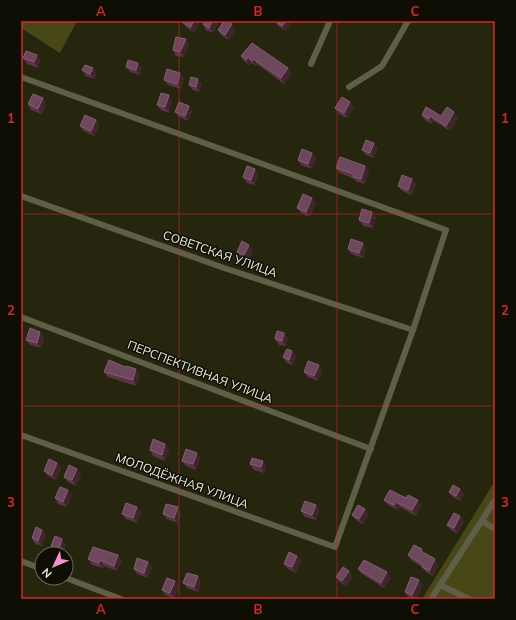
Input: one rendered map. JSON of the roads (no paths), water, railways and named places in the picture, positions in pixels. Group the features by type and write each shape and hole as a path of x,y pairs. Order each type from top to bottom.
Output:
{"street":[{"path":"311,64 330,21"},
{"path":"349,87 382,66 408,21"},
{"path":"21,77 446,230 371,449"},
{"name":"СОВЕТСКАЯ УЛИЦА","path":"21,196 227,269 413,330"},
{"name":"ПЕРСПЕКТИВНАЯ УЛИЦА","path":"21,317 371,449"},
{"name":"МОЛОДЁЖНАЯ УЛИЦА","path":"21,435 335,547 371,449"},
{"path":"431,599 495,500"},
{"path":"482,521 495,529"},
{"path":"21,561 34,566"},
{"path":"74,581 121,599"},
{"path":"440,585 469,599"}]}
